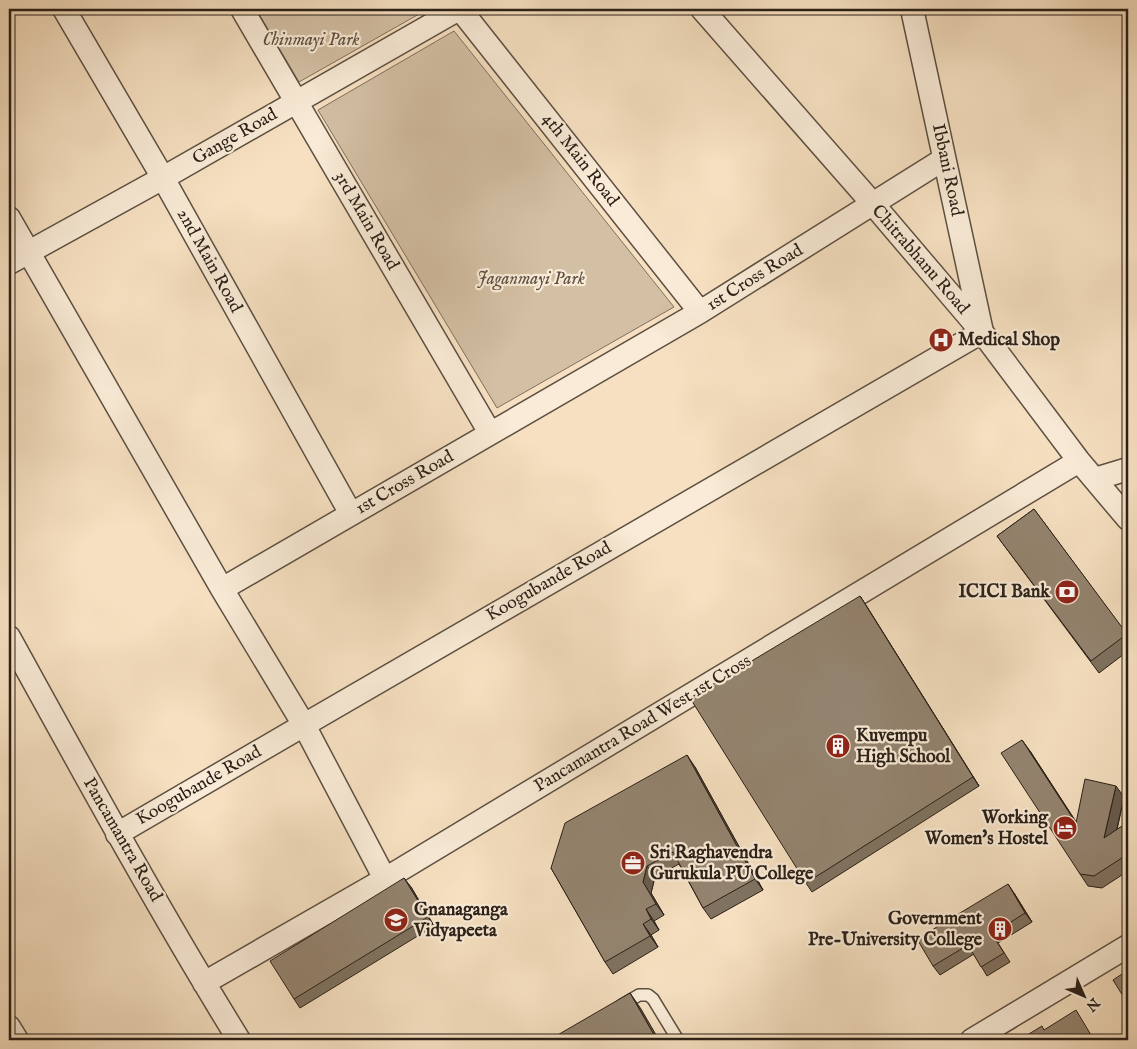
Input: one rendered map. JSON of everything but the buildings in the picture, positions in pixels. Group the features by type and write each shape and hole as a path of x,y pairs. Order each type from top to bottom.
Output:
{"street":[{"name":"2nd Main Road","path":"64,9 163,178 352,514"},
{"name":"3rd Main Road","path":"242,9 490,433"},
{"name":"Gange Road","path":"9,263 163,178 459,9"},
{"name":"4th Main Road","path":"459,9 700,312"},
{"name":"Chitrabhanu Road","path":"702,9 982,332 1079,461 1128,519"},
{"name":"Ibbani Road","path":"912,9 982,332"},
{"name":"1st Cross Road","path":"222,588 700,312 944,159"},
{"path":"9,218 222,588 304,725 385,879"},
{"name":"Koogubande Road","path":"117,834 982,332"},
{"name":"Pancamantra Road West 1st Cross","path":"204,983 385,879 1079,461"},
{"path":"1095,479 1128,470"},
{"name":"Pancamantra Road","path":"9,638 117,834 239,1040"},
{"path":"972,1040 1128,946"}],"lane":[{"path":"615,1009 639,995 648,994 678,1040"}],"green space":[{"name":"Chinmayi Park","path":"256,9 428,9 299,82"},
{"name":"Jaganmayi Park","path":"454,31 674,307 497,408 318,110"}],"place":[{"name":"Medical Shop","path":"941,340"},
{"name":"ICICI Bank","path":"1067,592"},
{"name":"Kuvempu High School","path":"838,746"},
{"name":"Working Women's Hostel","path":"1065,828"},
{"name":"Sri Raghavendra Gurukula PU College","path":"633,863"},
{"name":"Gnanaganga Vidyapeeta","path":"396,920"},
{"name":"Government Pre-University College","path":"1000,929"}]}
